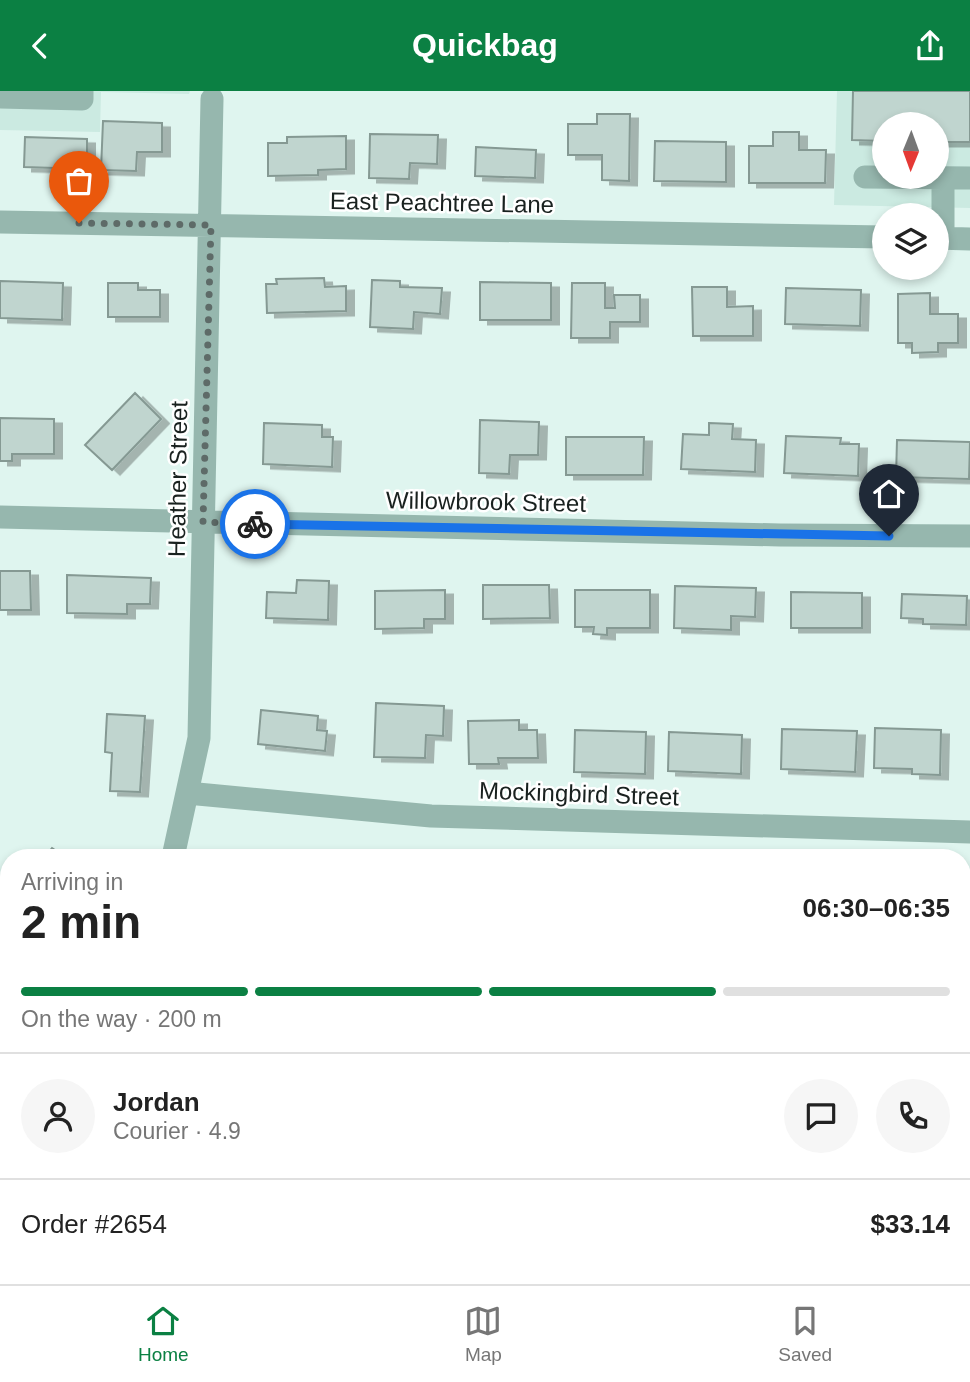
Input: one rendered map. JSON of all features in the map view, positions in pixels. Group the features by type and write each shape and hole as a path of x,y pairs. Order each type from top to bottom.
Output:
{"street":[{"path":"0,97 82,99 82,91"},
{"name":"Heather Street","path":"175,849 199,737 212,99"},
{"path":"865,177 872,177"},
{"path":"949,178 970,178"},
{"name":"East Peachtree Lane","path":"0,222 872,237"},
{"path":"949,238 970,239"},
{"name":"Willowbrook Street","path":"0,517 767,535 970,536"},
{"name":"Mockingbird Street","path":"187,793 431,816 970,832"}],"shaded area":[{"path":"0,91 190,91 189,94 101,92 100,132 0,130"},
{"path":"837,91 970,91 970,208 949,208 949,203 872,203 872,206 834,205"}],"building":[{"path":"853,91 970,91 970,142 949,142 949,112 872,112 872,141 852,140"},
{"path":"597,114 630,114 629,181 602,180 602,155 568,155 568,124 597,124"},
{"path":"103,121 162,123 162,152 137,152 136,171 101,170"},
{"path":"773,132 799,132 799,150 826,150 825,183 749,183 749,146 773,146"},
{"path":"370,134 438,135 437,164 410,163 409,179 369,178"},
{"path":"346,136 346,169 318,170 318,175 268,176 268,143 287,143 287,137"},
{"path":"25,137 87,139 87,169 24,167"},
{"path":"655,141 726,142 726,182 654,181"},
{"path":"476,147 536,150 535,178 475,176"},
{"path":"324,278 325,287 346,286 346,311 267,313 266,284 277,284 276,279"},
{"path":"372,280 400,281 400,287 442,288 440,314 414,312 413,329 370,327"},
{"path":"0,281 63,283 62,320 0,318"},
{"path":"480,282 551,283 551,320 480,320"},
{"path":"108,283 138,283 138,290 160,290 160,317 108,317"},
{"path":"572,283 605,283 605,308 615,308 614,295 640,295 640,322 610,322 610,338 571,338"},
{"path":"692,287 727,287 727,307 753,306 753,336 693,336"},
{"path":"786,288 861,290 860,326 785,324"},
{"path":"930,293 930,314 958,314 958,343 938,343 938,352 912,353 912,343 898,343 898,294"},
{"path":"135,393 161,419 112,470 85,445"},
{"path":"0,418 54,419 54,454 12,454 12,461 0,461"},
{"path":"480,420 539,422 538,455 510,455 509,474 479,473"},
{"path":"264,423 322,425 322,437 333,437 332,467 263,464"},
{"path":"709,423 733,424 732,439 756,440 755,472 681,469 683,434 709,435"},
{"path":"786,436 841,438 840,444 859,444 858,476 784,473"},
{"path":"566,437 644,437 643,475 566,475"},
{"path":"897,440 970,442 969,479 896,477"},
{"path":"0,571 30,571 31,610 0,610"},
{"path":"67,575 151,578 150,604 127,604 127,614 67,613"},
{"path":"297,580 329,581 328,620 266,618 267,592 296,593"},
{"path":"483,585 549,585 550,618 483,619"},
{"path":"675,586 756,588 755,617 731,616 731,630 674,628"},
{"path":"445,590 445,619 424,619 424,628 375,629 375,591"},
{"path":"575,590 650,590 650,628 607,628 607,635 593,634 594,627 575,627"},
{"path":"791,592 862,593 862,628 791,628"},
{"path":"902,594 967,596 966,625 923,624 923,619 901,618"},
{"path":"376,703 444,706 443,736 426,735 425,758 374,757"},
{"path":"261,710 318,716 317,730 327,731 325,751 258,744"},
{"path":"107,714 145,716 140,792 110,791 112,753 105,752"},
{"path":"519,720 519,730 537,730 538,758 498,758 499,764 469,764 468,721"},
{"path":"875,728 941,730 940,775 912,774 912,769 874,768"},
{"path":"782,729 857,731 855,772 781,769"},
{"path":"575,730 646,732 645,774 574,772"},
{"path":"669,732 742,735 741,774 668,771"}],"way so far":[{"path":"79,223 211,225 203,522 255,524"}],"route":[{"path":"255,524 889,536"}]}
